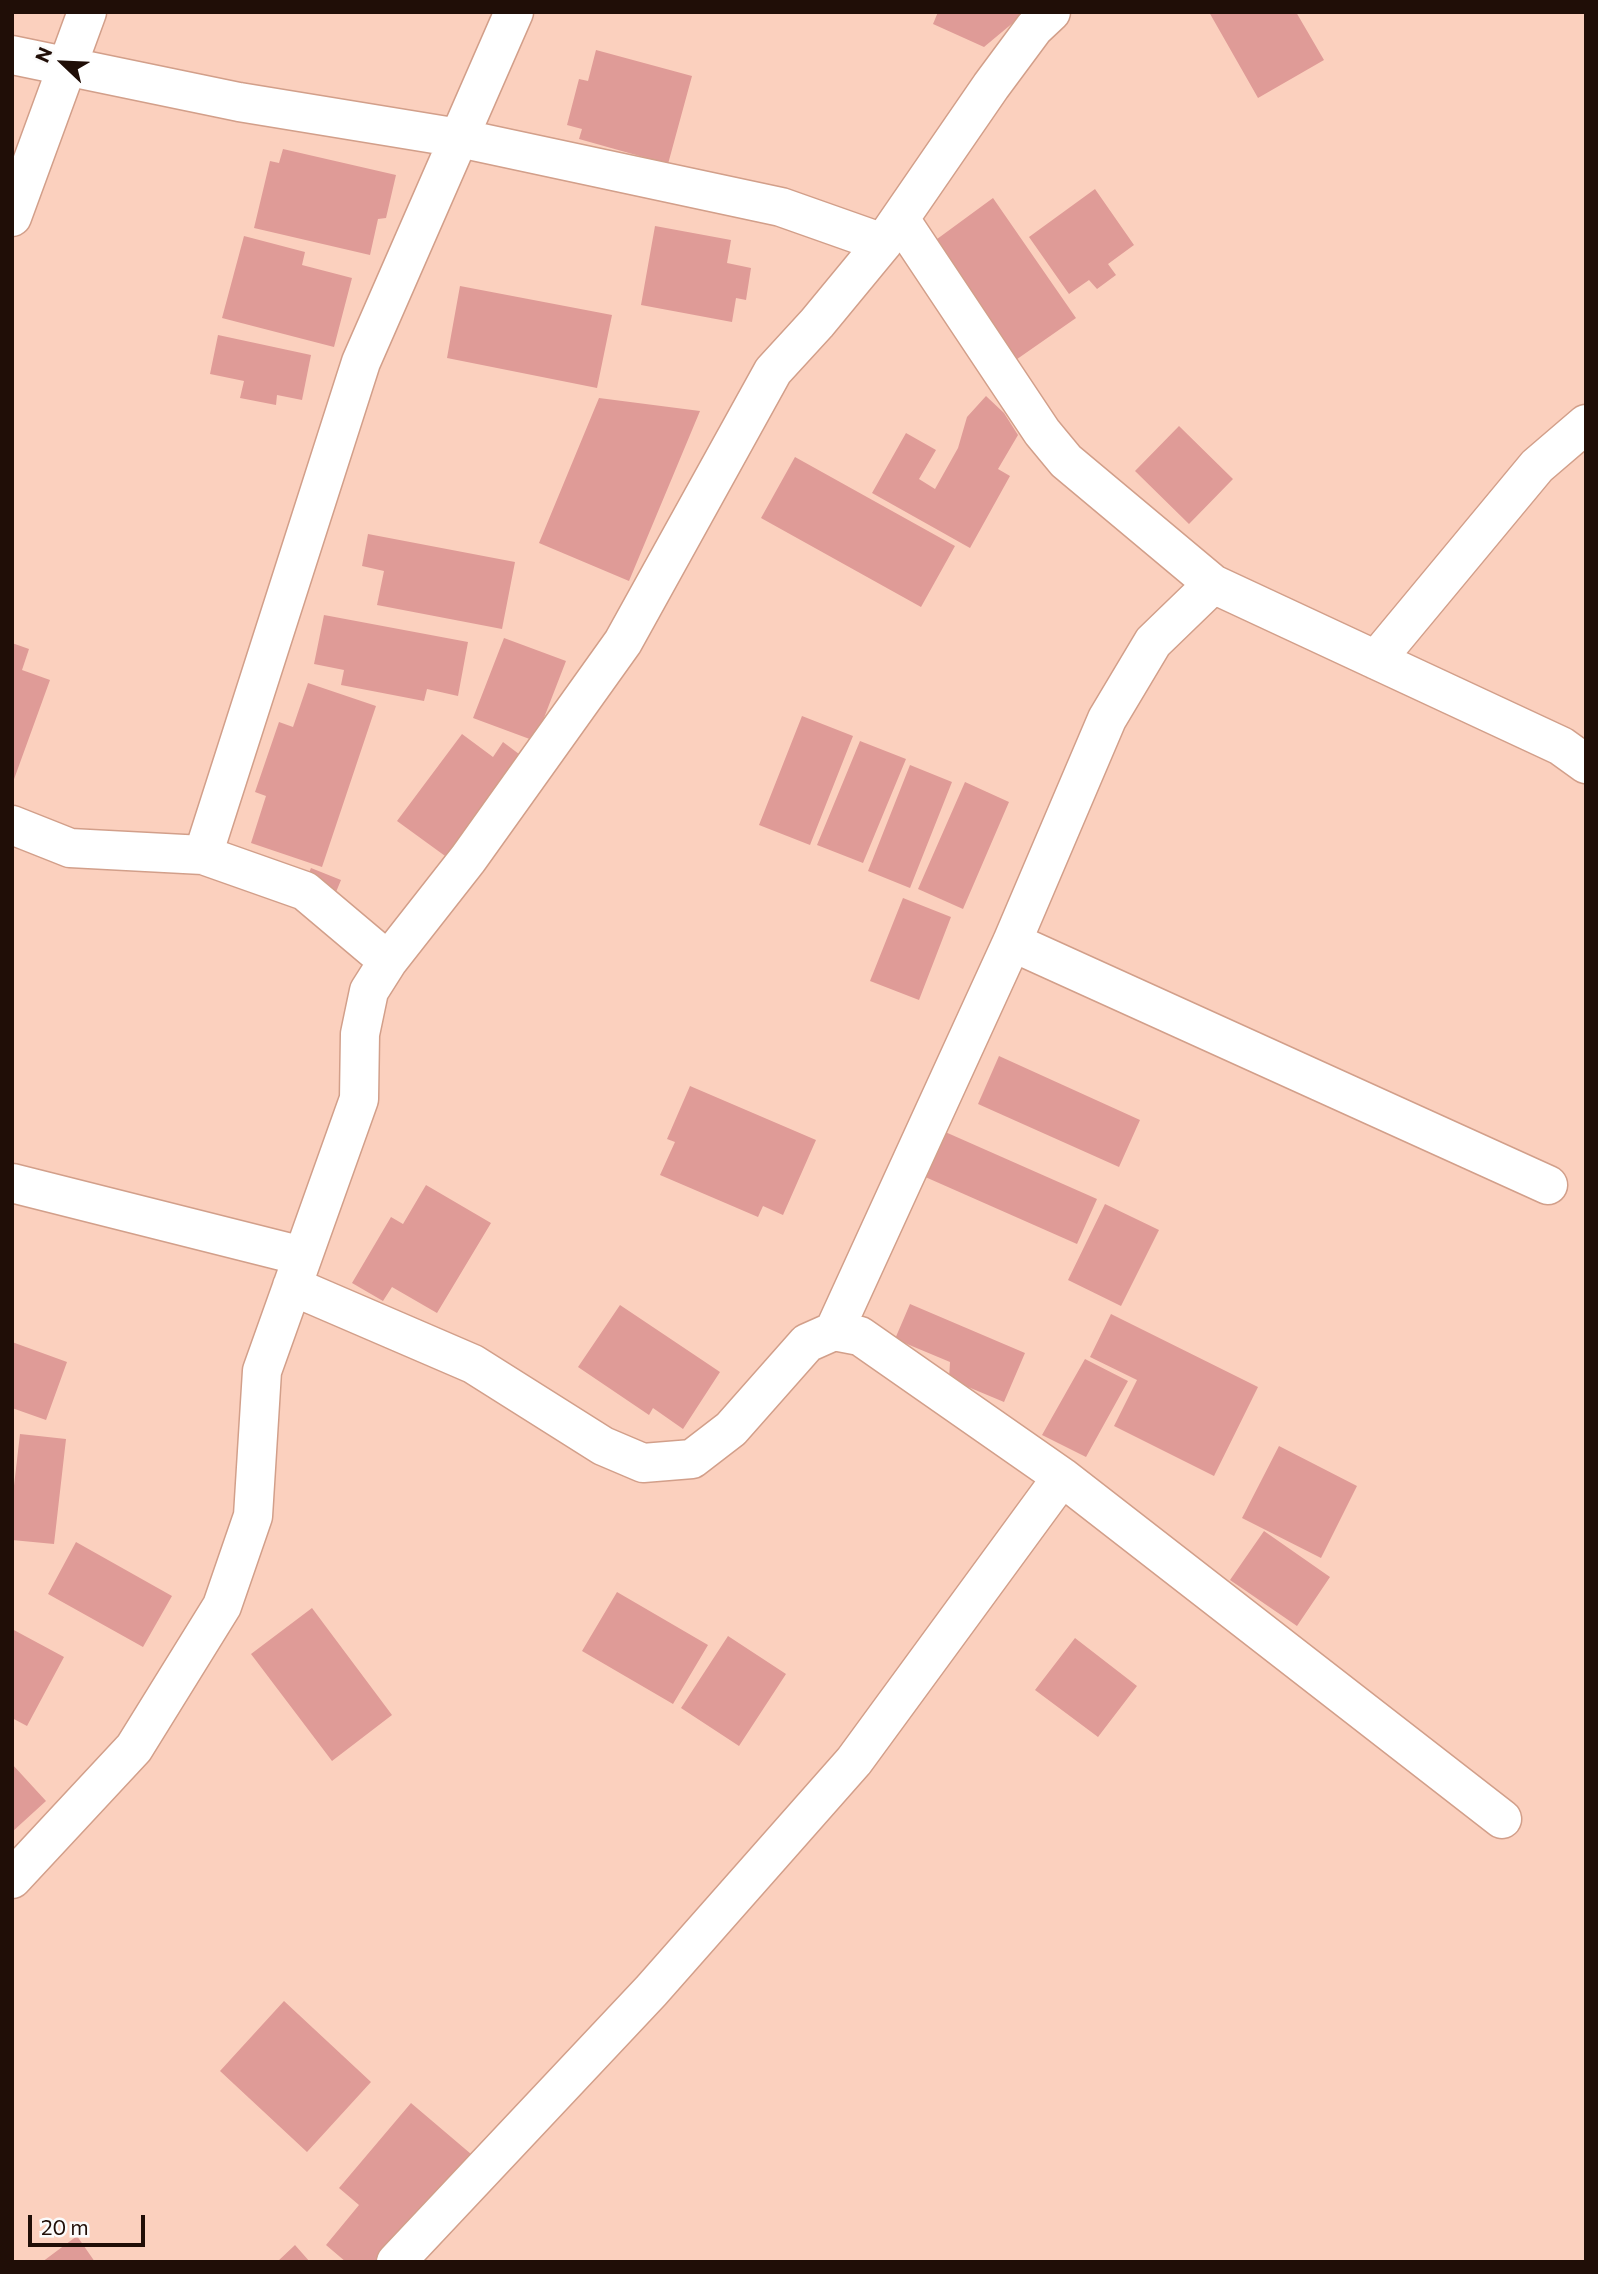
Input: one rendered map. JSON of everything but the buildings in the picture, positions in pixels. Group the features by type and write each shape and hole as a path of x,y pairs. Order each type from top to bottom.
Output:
{"street":[{"path":"12,217 87,12"},
{"path":"203,855 361,362 514,12"},
{"path":"12,1879 135,1748 222,1606 253,1516 262,1371 359,1099 360,1034 369,991 388,961 468,859 623,642 773,371 817,323 892,231 991,86 1034,28 1051,12"},
{"path":"12,55 239,102 459,138 892,231 1066,461 1213,584 1561,747 1586,764"},
{"path":"1376,660 1537,466 1586,424"},
{"path":"834,1331 1012,942 1107,719 1153,642 1213,584"},
{"path":"12,825 70,848 203,855 305,891 388,961"},
{"path":"1012,942 1548,1185"},
{"path":"12,1184 297,1271 473,1364 603,1446 643,1463 692,1459 731,1429 807,1343 834,1331 860,1336 1062,1477 1502,1819"},
{"path":"396,2262 650,1991 854,1761 1062,1477"}]}
